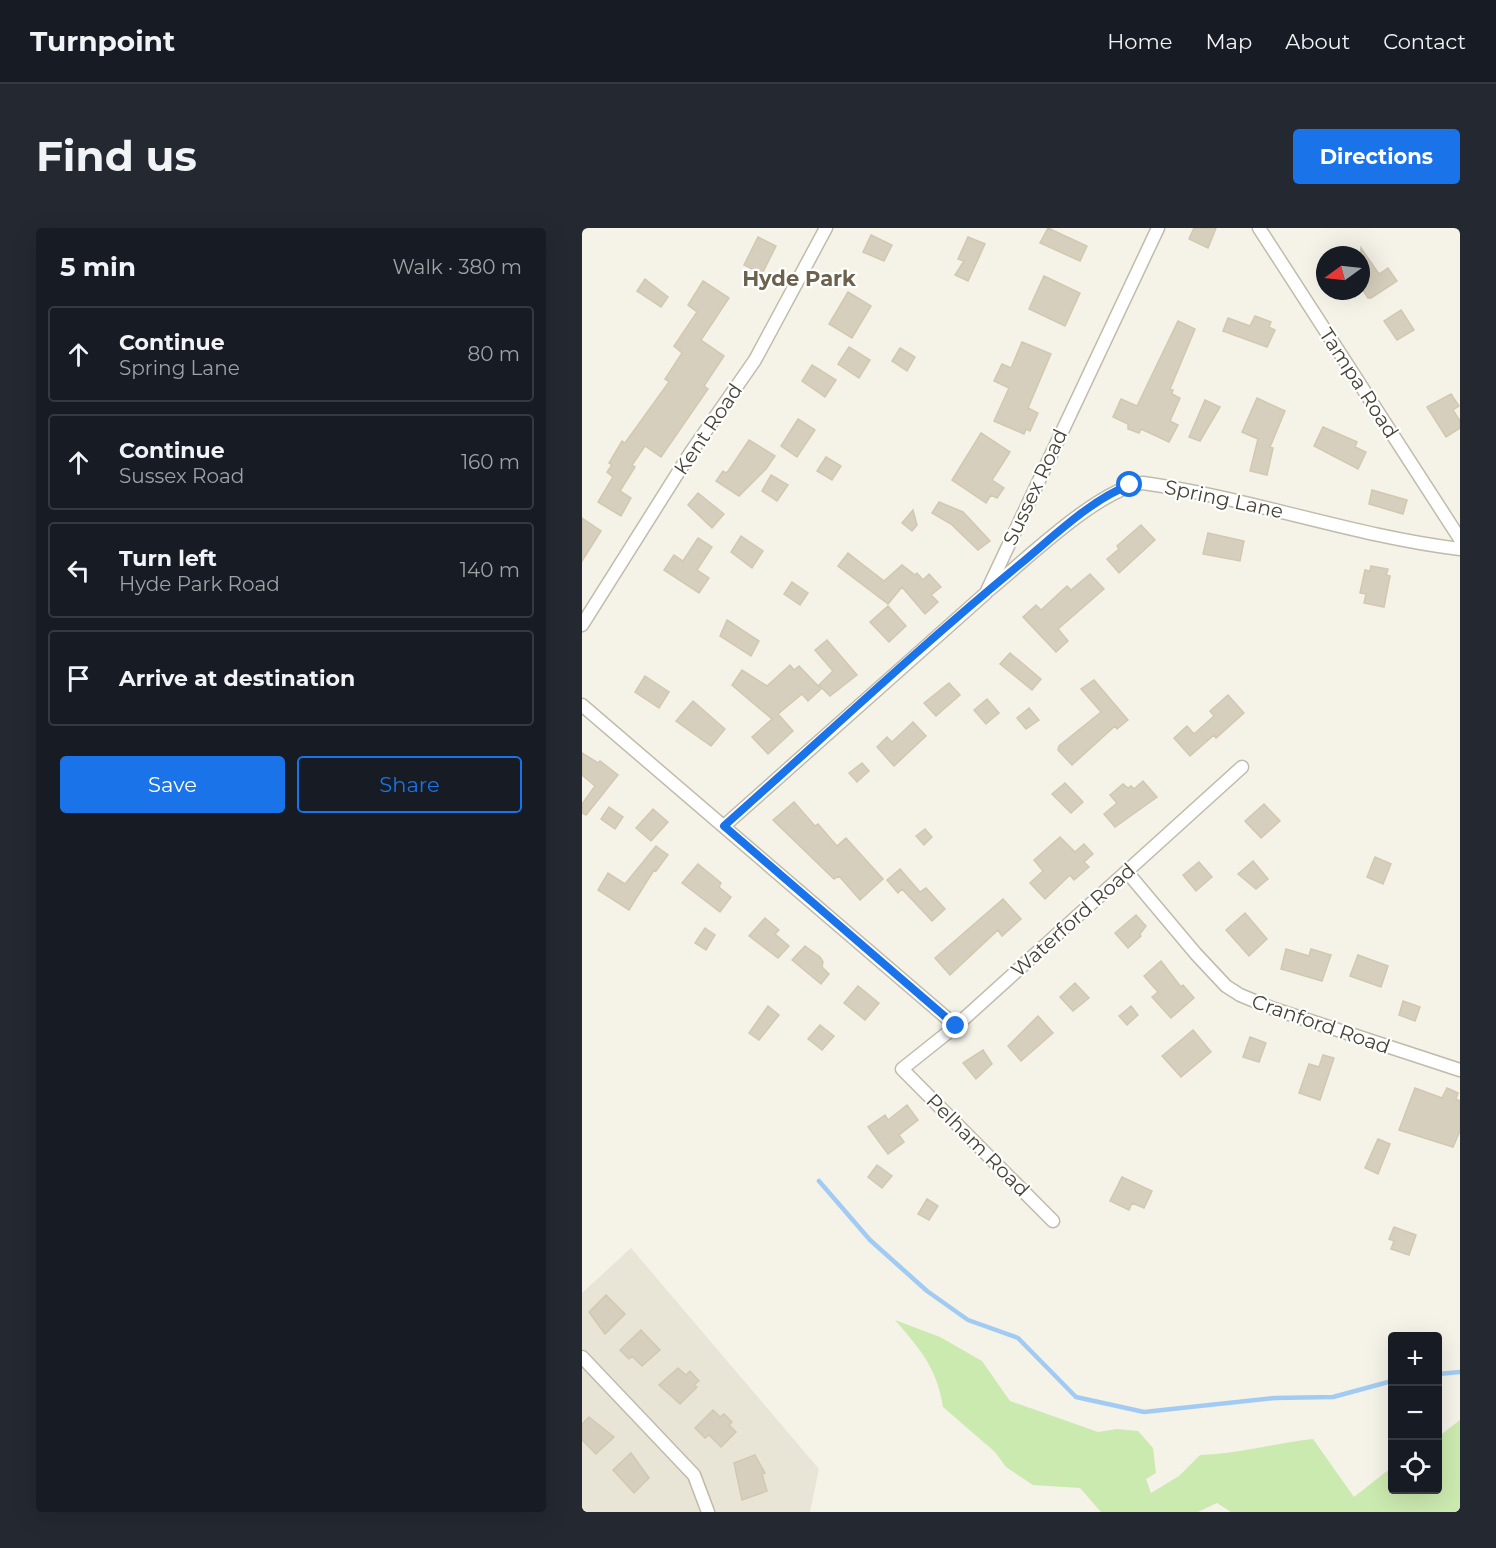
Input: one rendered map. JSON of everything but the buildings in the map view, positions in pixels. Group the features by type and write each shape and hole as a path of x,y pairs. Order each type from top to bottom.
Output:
{"street":[{"name":"Kent Road","path":"582,625 691,452 755,360 826,228"},
{"name":"Sussex Road","path":"724,826 986,592 1158,228"},
{"name":"Tampa Road","path":"1259,228 1460,539"},
{"name":"Spring Lane","path":"986,592 1107,496 1130,485 1143,483 1255,505 1426,544 1460,549"},
{"path":"582,705 956,1026"},
{"name":"Waterford Road","path":"902,1069 956,1026 1242,767"},
{"name":"Cranford Road","path":"1127,872 1196,954 1226,986 1240,995 1274,1009 1460,1070"},
{"name":"Pelham Road","path":"902,1069 1053,1221"},
{"path":"582,1357 694,1475 708,1512"}],"shaded area":[{"path":"631,1248 819,1469 810,1512 582,1512 582,1293"}],"green space":[{"path":"895,1320 940,1337 982,1361 1010,1401 1098,1432 1117,1429 1138,1431 1153,1448 1156,1473 1146,1479 1151,1493 1179,1476 1200,1455 1229,1453 1313,1439 1354,1497 1388,1471 1388,1494 1442,1494 1442,1434 1460,1420 1460,1512 1231,1512 1217,1503 1198,1512 1101,1512 1080,1488 1033,1485 1006,1467 995,1452 943,1407 932,1370"}],"waterway":[{"path":"819,1181 870,1240 927,1291 968,1320 1018,1338 1076,1397 1144,1412 1275,1398 1333,1397 1388,1382"},
{"path":"1442,1374 1460,1372"}],"district":[{"name":"Hyde Park","path":"799,279"}],"route":[{"path":"956,1026 724,826 986,592 1107,496 1130,485"}]}
